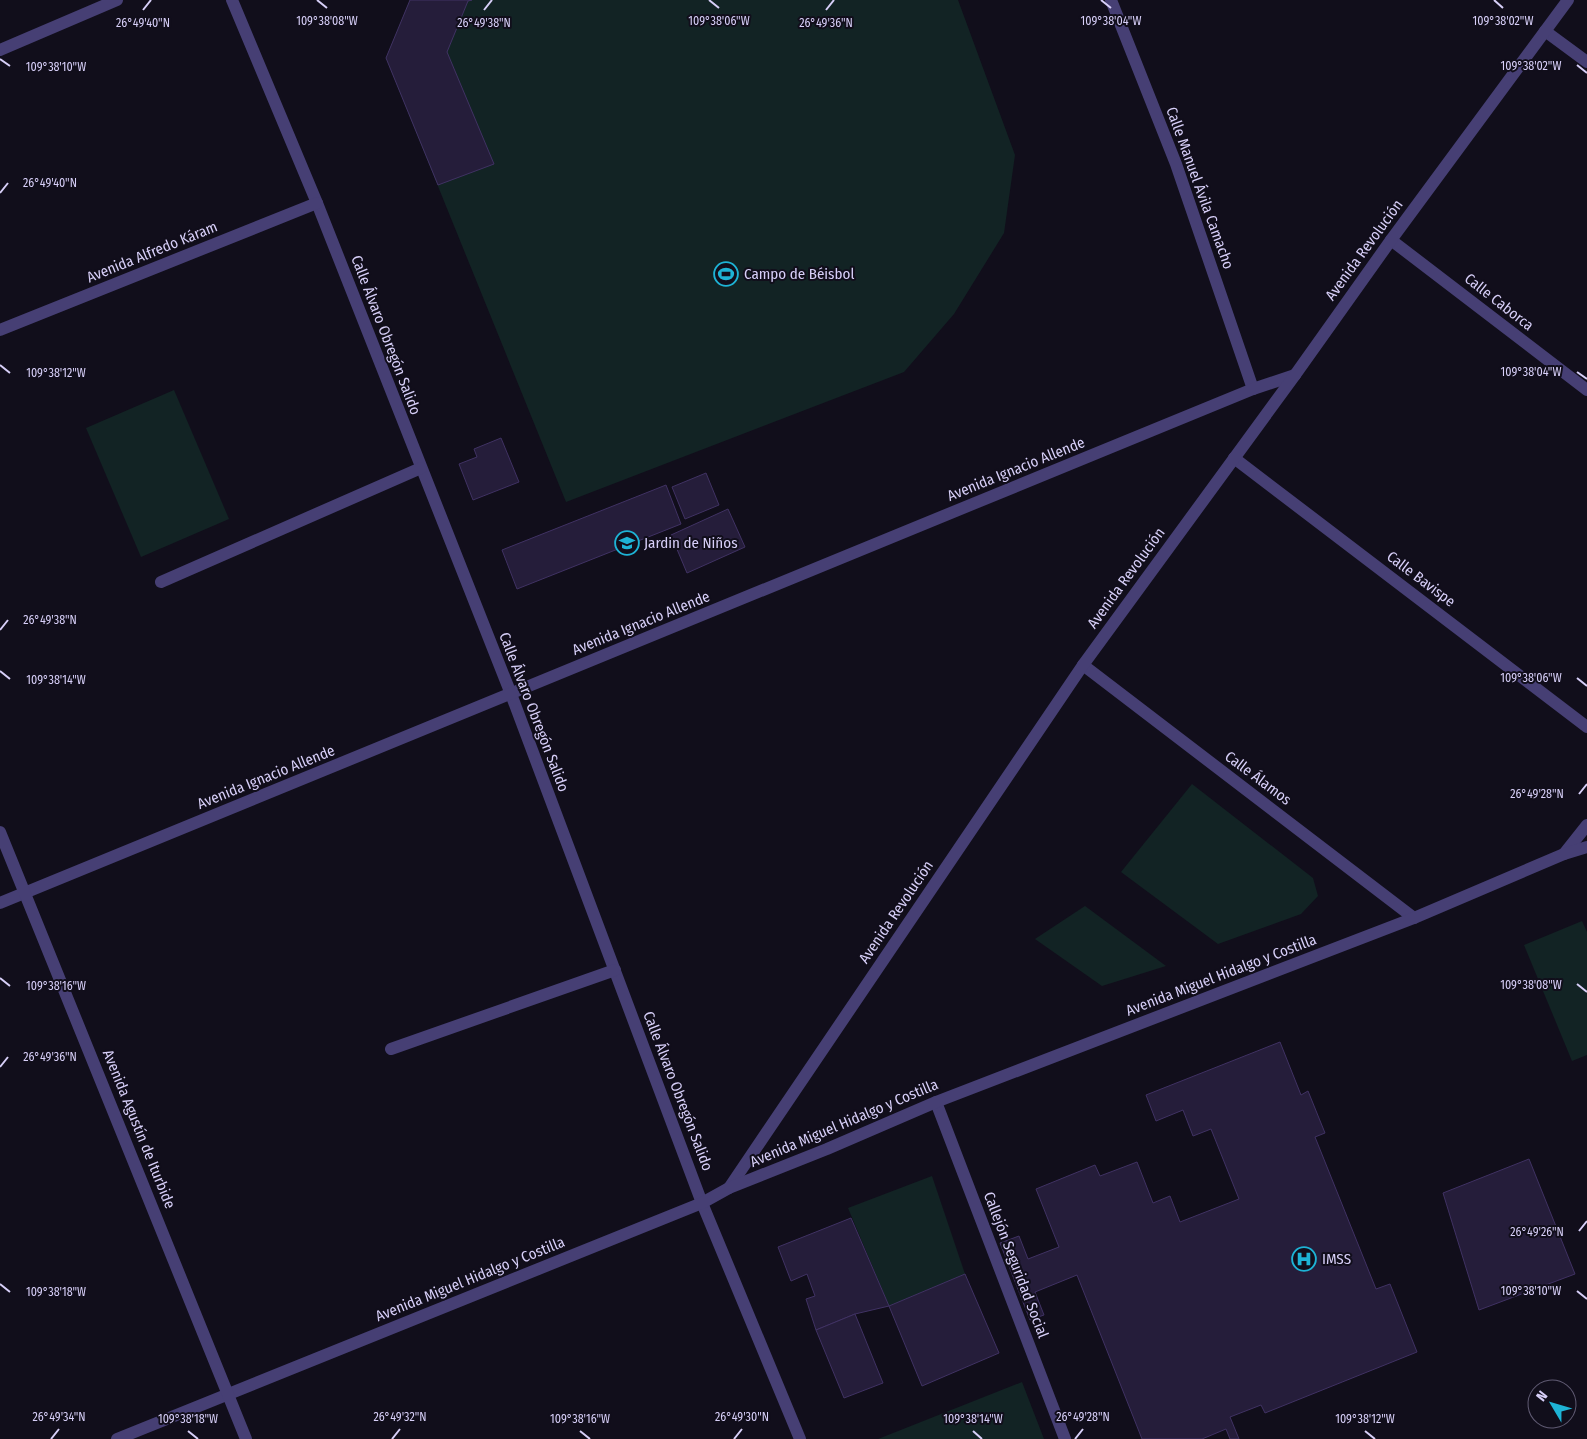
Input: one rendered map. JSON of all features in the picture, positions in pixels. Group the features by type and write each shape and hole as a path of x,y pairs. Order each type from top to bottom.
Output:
{"street":[{"path":"0,50 117,0"},
{"name":"Calle Álvaro Obregón Salido","path":"232,0 317,203 510,694 702,1203 800,1439"},
{"name":"Calle Manuel Ávila Camacho","path":"1111,0 1176,164 1253,389"},
{"name":"Avenida Revolución","path":"729,1188 1083,665 1391,240 1568,0"},
{"path":"1545,31 1587,62"},
{"name":"Avenida Alfredo Káram","path":"0,330 317,203"},
{"name":"Calle Caborca","path":"1391,240 1587,390"},
{"name":"Avenida Ignacio Allende","path":"0,903 1253,389 1295,375"},
{"name":"Calle Bavispe","path":"1234,458 1587,727"},
{"path":"161,582 421,468"},
{"name":"Calle Álamos","path":"1083,665 1414,918"},
{"path":"1564,854 1587,825"},
{"name":"Avenida Agustín de Iturbide","path":"0,832 246,1439"},
{"name":"Avenida Miguel Hidalgo y Costilla","path":"117,1439 702,1203 729,1188 827,1150 936,1102 1414,918 1564,854 1587,847"},
{"path":"391,1049 615,970"},
{"name":"Callejón Seguridad Social","path":"936,1102 1065,1439"}],"shaded area":[{"name":"Campo de Béisbol","path":"410,0 958,0 1015,155 1004,233 954,314 904,372 566,502 386,58"},
{"path":"174,390 229,519 141,557 86,428"},
{"path":"1192,784 1313,878 1318,896 1301,914 1218,944 1121,872"},
{"path":"1085,906 1166,966 1102,986 1035,939"},
{"path":"1582,921 1587,932 1587,1055 1572,1061 1524,945"},
{"path":"932,1176 965,1274 889,1306 848,1208"},
{"path":"1022,1382 1044,1439 878,1439"}],"building":[{"path":"410,0 472,0 468,1 447,52 494,164 438,185 386,58"},
{"path":"501,438 519,482 473,500 459,464 477,457 474,449"},
{"path":"706,473 719,505 685,519 672,487"},
{"path":"666,485 681,524 517,589 502,550"},
{"path":"728,509 745,547 687,573 671,535"},
{"path":"1280,1042 1301,1095 1308,1091 1325,1133 1315,1137 1376,1289 1390,1284 1417,1352 1265,1413 1261,1405 1230,1417 1239,1439 1230,1439 1226,1429 1202,1439 1142,1439 1077,1275 1035,1292 1044,1315 1030,1320 1000,1243 1019,1236 1028,1259 1059,1247 1036,1189 1095,1165 1100,1176 1137,1162 1153,1203 1170,1196 1180,1222 1239,1199 1211,1129 1193,1136 1183,1110 1156,1121 1146,1095"},
{"path":"1529,1159 1575,1274 1479,1310 1443,1193"},
{"path":"851,1218 889,1306 855,1314 816,1330 806,1299 815,1296 807,1274 791,1281 778,1247"},
{"path":"965,1274 999,1353 922,1386 889,1306"},
{"path":"855,1314 883,1383 844,1398 816,1330"}],"place":[{"name":"Campo de Béisbol","path":"726,274"},
{"name":"Jardin de Niños","path":"627,543"},
{"name":"IMSS","path":"1304,1259"}]}
